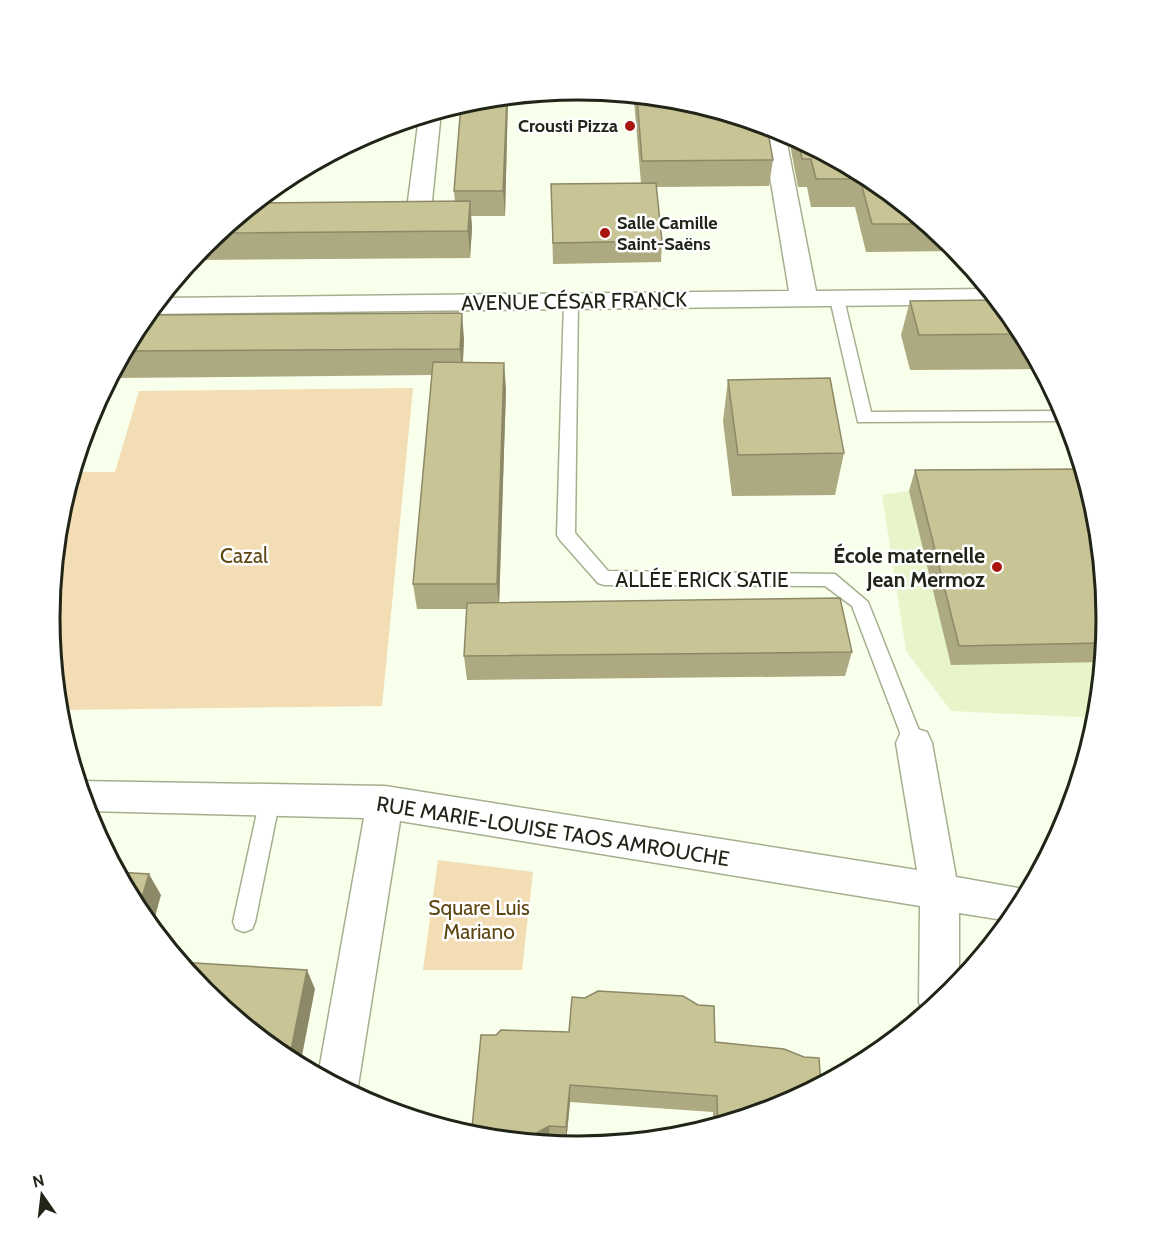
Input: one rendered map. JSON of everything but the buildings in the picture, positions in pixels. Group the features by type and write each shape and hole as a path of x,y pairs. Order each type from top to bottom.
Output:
{"street":[{"path":"420,201 430,122"},
{"path":"775,140 804,299"},
{"name":"AVENUE CÉSAR FRANCK","path":"164,307 984,297"},
{"path":"914,743 940,893 939,990"},
{"name":"RUE MARIE-LOUISE TAOS AMROUCHE","path":"91,795 385,802 1011,903"},
{"path":"338,1077 385,802"}],"lane":[{"path":"837,299 864,418 1055,416"},
{"name":"ALLÉE ERICK SATIE","path":"571,302 566,535 604,578 829,579 859,602 914,743"},
{"path":"244,922 270,799"}],"shaded area":[{"name":"École maternelle Jean Mermoz","path":"909,491 1096,612 1092,686 1086,717 951,711 906,651 882,495"}],"green space":[{"name":"Cazal","path":"413,388 382,706 68,710 64,686 60,618 64,551 70,517 81,472 115,472 139,391"},
{"name":"Square Luis Mariano","path":"438,860 533,872 522,970 423,970"}],"place":[{"name":"Crousti Pizza","path":"630,126"},
{"name":"Salle Camille Saint-Saëns","path":"605,233"},
{"name":"École maternelle Jean Mermoz","path":"997,567"}]}
